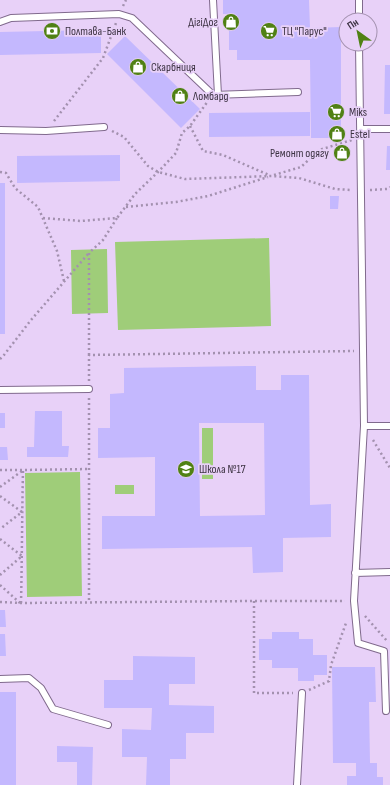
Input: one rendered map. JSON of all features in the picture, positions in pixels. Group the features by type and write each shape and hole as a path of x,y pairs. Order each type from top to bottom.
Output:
{"lane":[{"path":"213,0 215,95"},
{"path":"358,0 359,12"},
{"path":"0,22 11,18 119,14 132,18 215,95 298,92"},
{"path":"359,52 364,426 354,601 358,643 384,651 386,710"},
{"path":"0,130 46,131 104,127"},
{"path":"361,129 390,129"},
{"path":"0,390 89,389"},
{"path":"364,426 390,426"},
{"path":"355,573 390,572"},
{"path":"0,679 29,678 41,688 53,709 108,725"},
{"path":"297,785 302,693"}],"path":[{"path":"46,131 103,58 119,14 126,0"},
{"path":"0,359 89,253 103,240 134,194 176,153 182,133 190,126 215,95"},
{"path":"190,126 204,151 223,155 272,176"},
{"path":"104,127 124,137 148,166 158,172 185,179 272,176 299,178 335,189 361,190 387,189 390,187"},
{"path":"126,207 176,202 208,196 301,167 319,150 361,137"},
{"path":"0,172 6,173 15,188 38,207 57,251 64,282"},
{"path":"43,218 81,221 118,218"},
{"path":"89,253 89,603"},
{"path":"89,355 363,350"},
{"path":"364,426 390,468"},
{"path":"0,470 89,469"},
{"path":"0,487 23,470"},
{"path":"20,604 23,470"},
{"path":"0,496 22,512"},
{"path":"0,529 22,512"},
{"path":"0,539 22,556"},
{"path":"0,575 22,556"},
{"path":"0,585 20,604"},
{"path":"254,601 254,693 302,693 329,681 331,665 346,623"},
{"path":"0,602 20,604 354,601 390,645"}],"green space":[{"path":"269,238 271,326 118,330 115,242"},
{"path":"107,249 108,313 72,314 71,250"},
{"path":"202,428 213,428 213,479 202,479"},
{"path":"80,472 82,596 27,597 25,473"},
{"path":"115,485 134,485 134,494 115,494"}],"building":[{"path":"223,0 309,0 310,28 338,27 338,52 341,52 341,138 311,138 310,60 237,60 237,50 229,50 229,14 223,14"},
{"path":"101,30 101,53 0,55 0,32"},
{"path":"125,36 200,109 181,128 107,54"},
{"path":"385,65 390,65 390,114 384,114"},
{"path":"310,112 310,136 209,137 209,113"},
{"path":"387,146 390,146 390,170 386,170"},
{"name":"Ремонт одягу","path":"339,147 345,147 345,158 339,158"},
{"path":"120,155 120,181 17,183 17,156"},
{"path":"0,183 5,183 5,334 0,334"},
{"path":"330,196 339,196 338,209 330,209"},
{"path":"256,366 256,390 281,390 281,375 309,375 310,505 331,504 331,537 283,538 283,572 253,573 252,547 102,549 102,516 155,516 155,457 98,458 98,428 110,428 110,394 124,393 124,368","holes":["199,423 264,423 265,515 200,516"]},
{"path":"35,411 62,411 62,446 69,446 68,457 27,457 27,447 34,447"},
{"path":"0,413 5,413 5,428 0,428"},
{"path":"0,447 7,447 8,460 0,460"},
{"path":"0,610 5,610 6,627 0,627"},
{"path":"272,632 299,632 299,639 313,639 313,655 327,655 327,675 314,675 314,681 298,681 298,668 272,668 272,660 259,660 259,639 272,639"},
{"path":"0,634 5,634 6,656 0,656"},
{"path":"133,656 195,657 195,684 169,684 169,705 214,706 214,733 186,733 186,759 170,759 170,785 146,785 147,757 122,757 122,729 151,730 152,708 104,708 104,680 133,680"},
{"path":"332,667 375,667 376,702 369,702 370,763 377,763 377,777 383,777 383,785 347,785 347,776 356,776 356,763 333,763"},
{"path":"0,692 16,692 16,785 0,785"},
{"path":"57,746 93,747 92,785 77,785 77,762 57,762"}],"place":[{"name":"ДігіДог","path":"231,22"},
{"name":"Полтава-Банк","path":"52,31"},
{"name":"ТЦ \"Парус\"","path":"269,31"},
{"name":"Скарбниця","path":"138,67"},
{"name":"Ломбард","path":"180,96"},
{"name":"Miks","path":"336,112"},
{"name":"Estel","path":"337,134"},
{"name":"Ремонт одягу","path":"342,153"},
{"name":"Школа №17","path":"186,469"}]}
